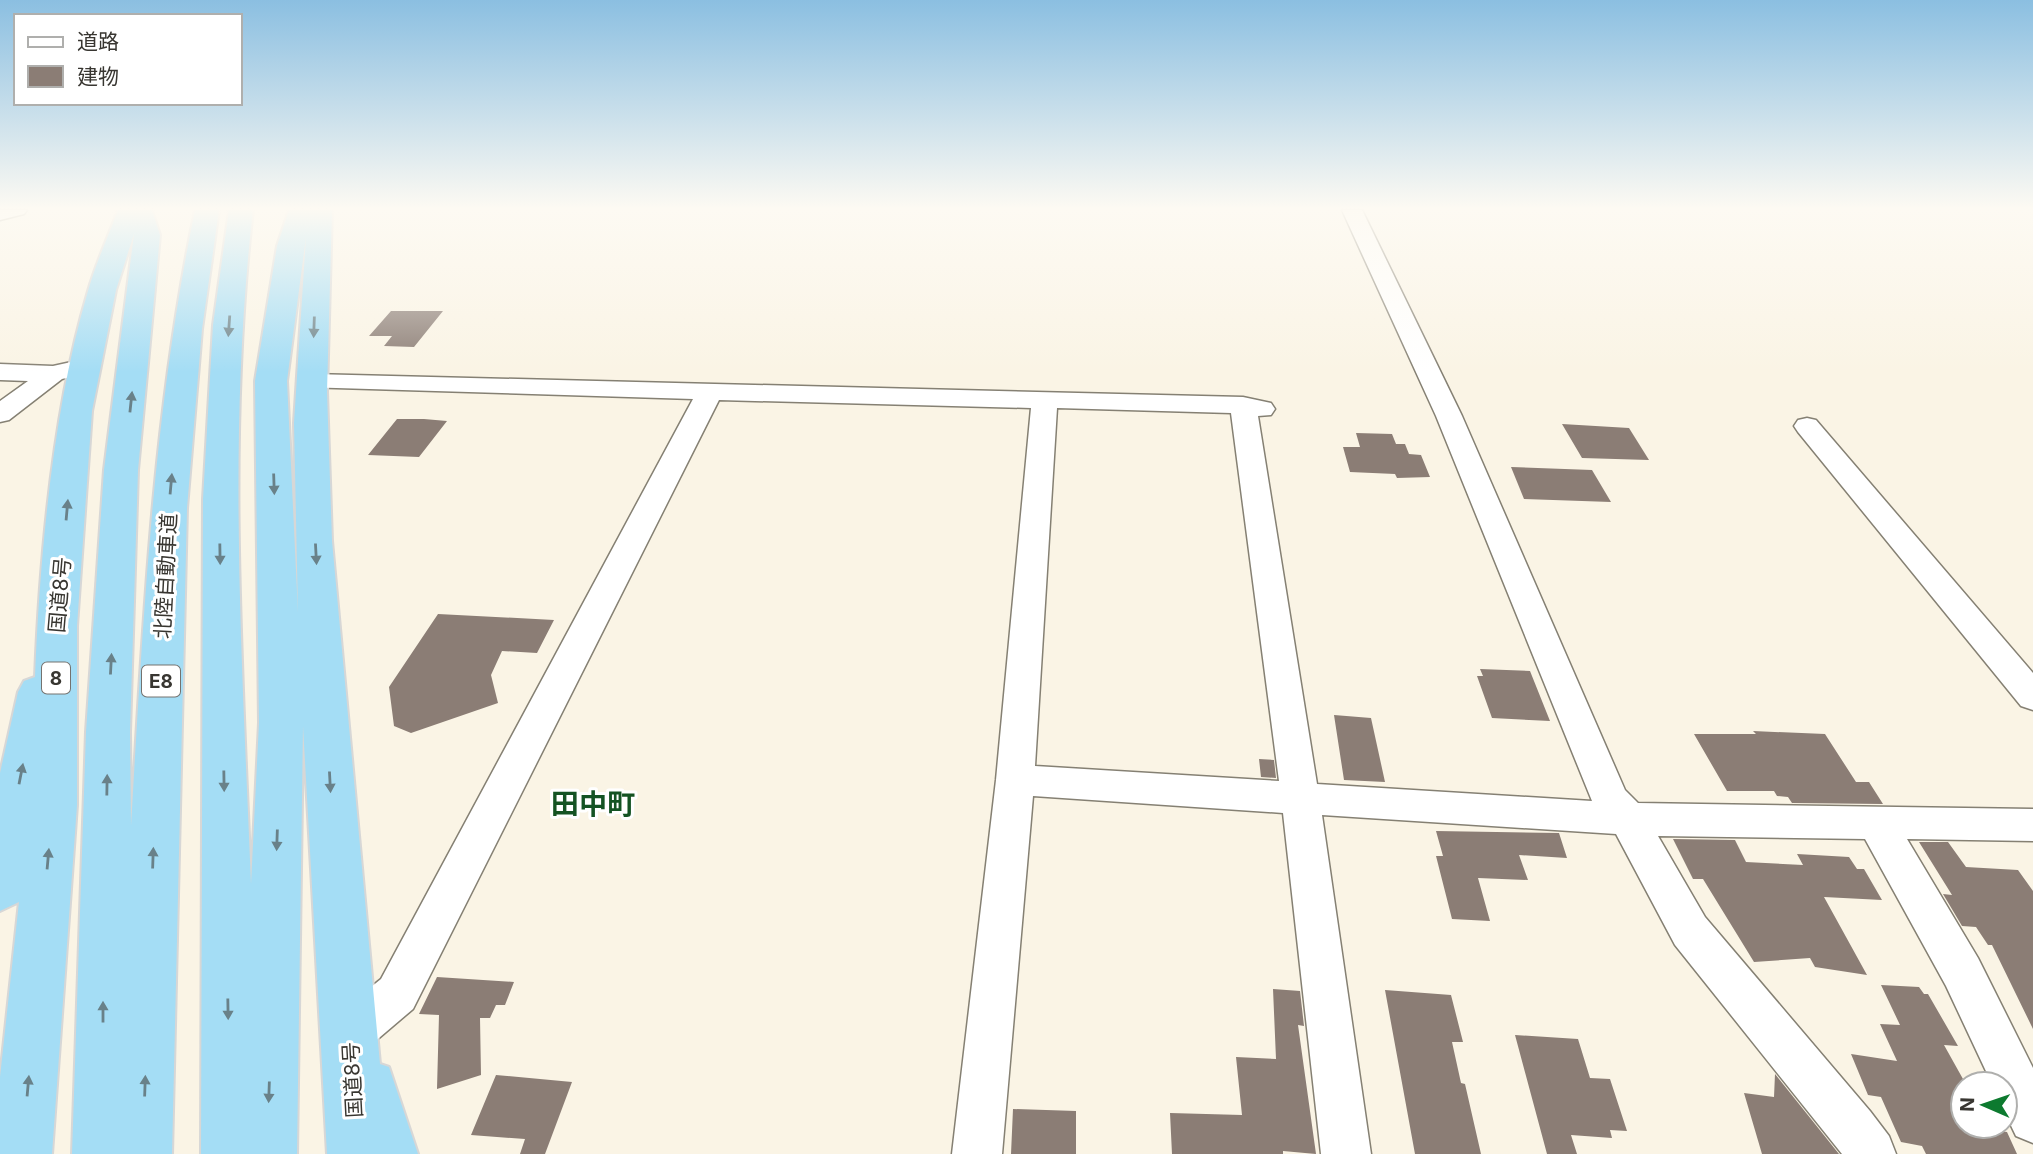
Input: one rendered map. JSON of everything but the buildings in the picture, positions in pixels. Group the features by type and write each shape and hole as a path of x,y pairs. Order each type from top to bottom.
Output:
{"highway":[{"name":"国道8号","path":"22,1154 52,805 57,626 76,411 69,370 111,264"},
{"path":"102,1154 108,732 121,470 144,264"},
{"name":"北陸自動車道","path":"142,1154 166,545 179,387 196,264"},
{"path":"231,1154 220,531 233,264"},
{"path":"267,1154 281,723 271,381 287,264"},
{"name":"国道8号","path":"317,264 311,453 330,794 357,1154"},
{"path":"0,889 31,725 57,626"},
{"path":"350,1033 388,1154"}],"street":[{"path":"1377,264 1449,416 1610,799 1628,819 1690,931 1853,1128 1871,1154"},
{"path":"0,372 69,370"},
{"path":"0,414 69,370"},
{"path":"312,382 1252,407 1346,1154"},
{"path":"350,1033 397,993 710,392"},
{"path":"977,1154 1015,779 1045,400"},
{"path":"1807,426 2033,697"},
{"path":"1015,779 1628,819 2033,825"},
{"path":"1876,823 1962,972 2033,1119"}],"district":[{"name":"田中町","path":"593,804"}]}
